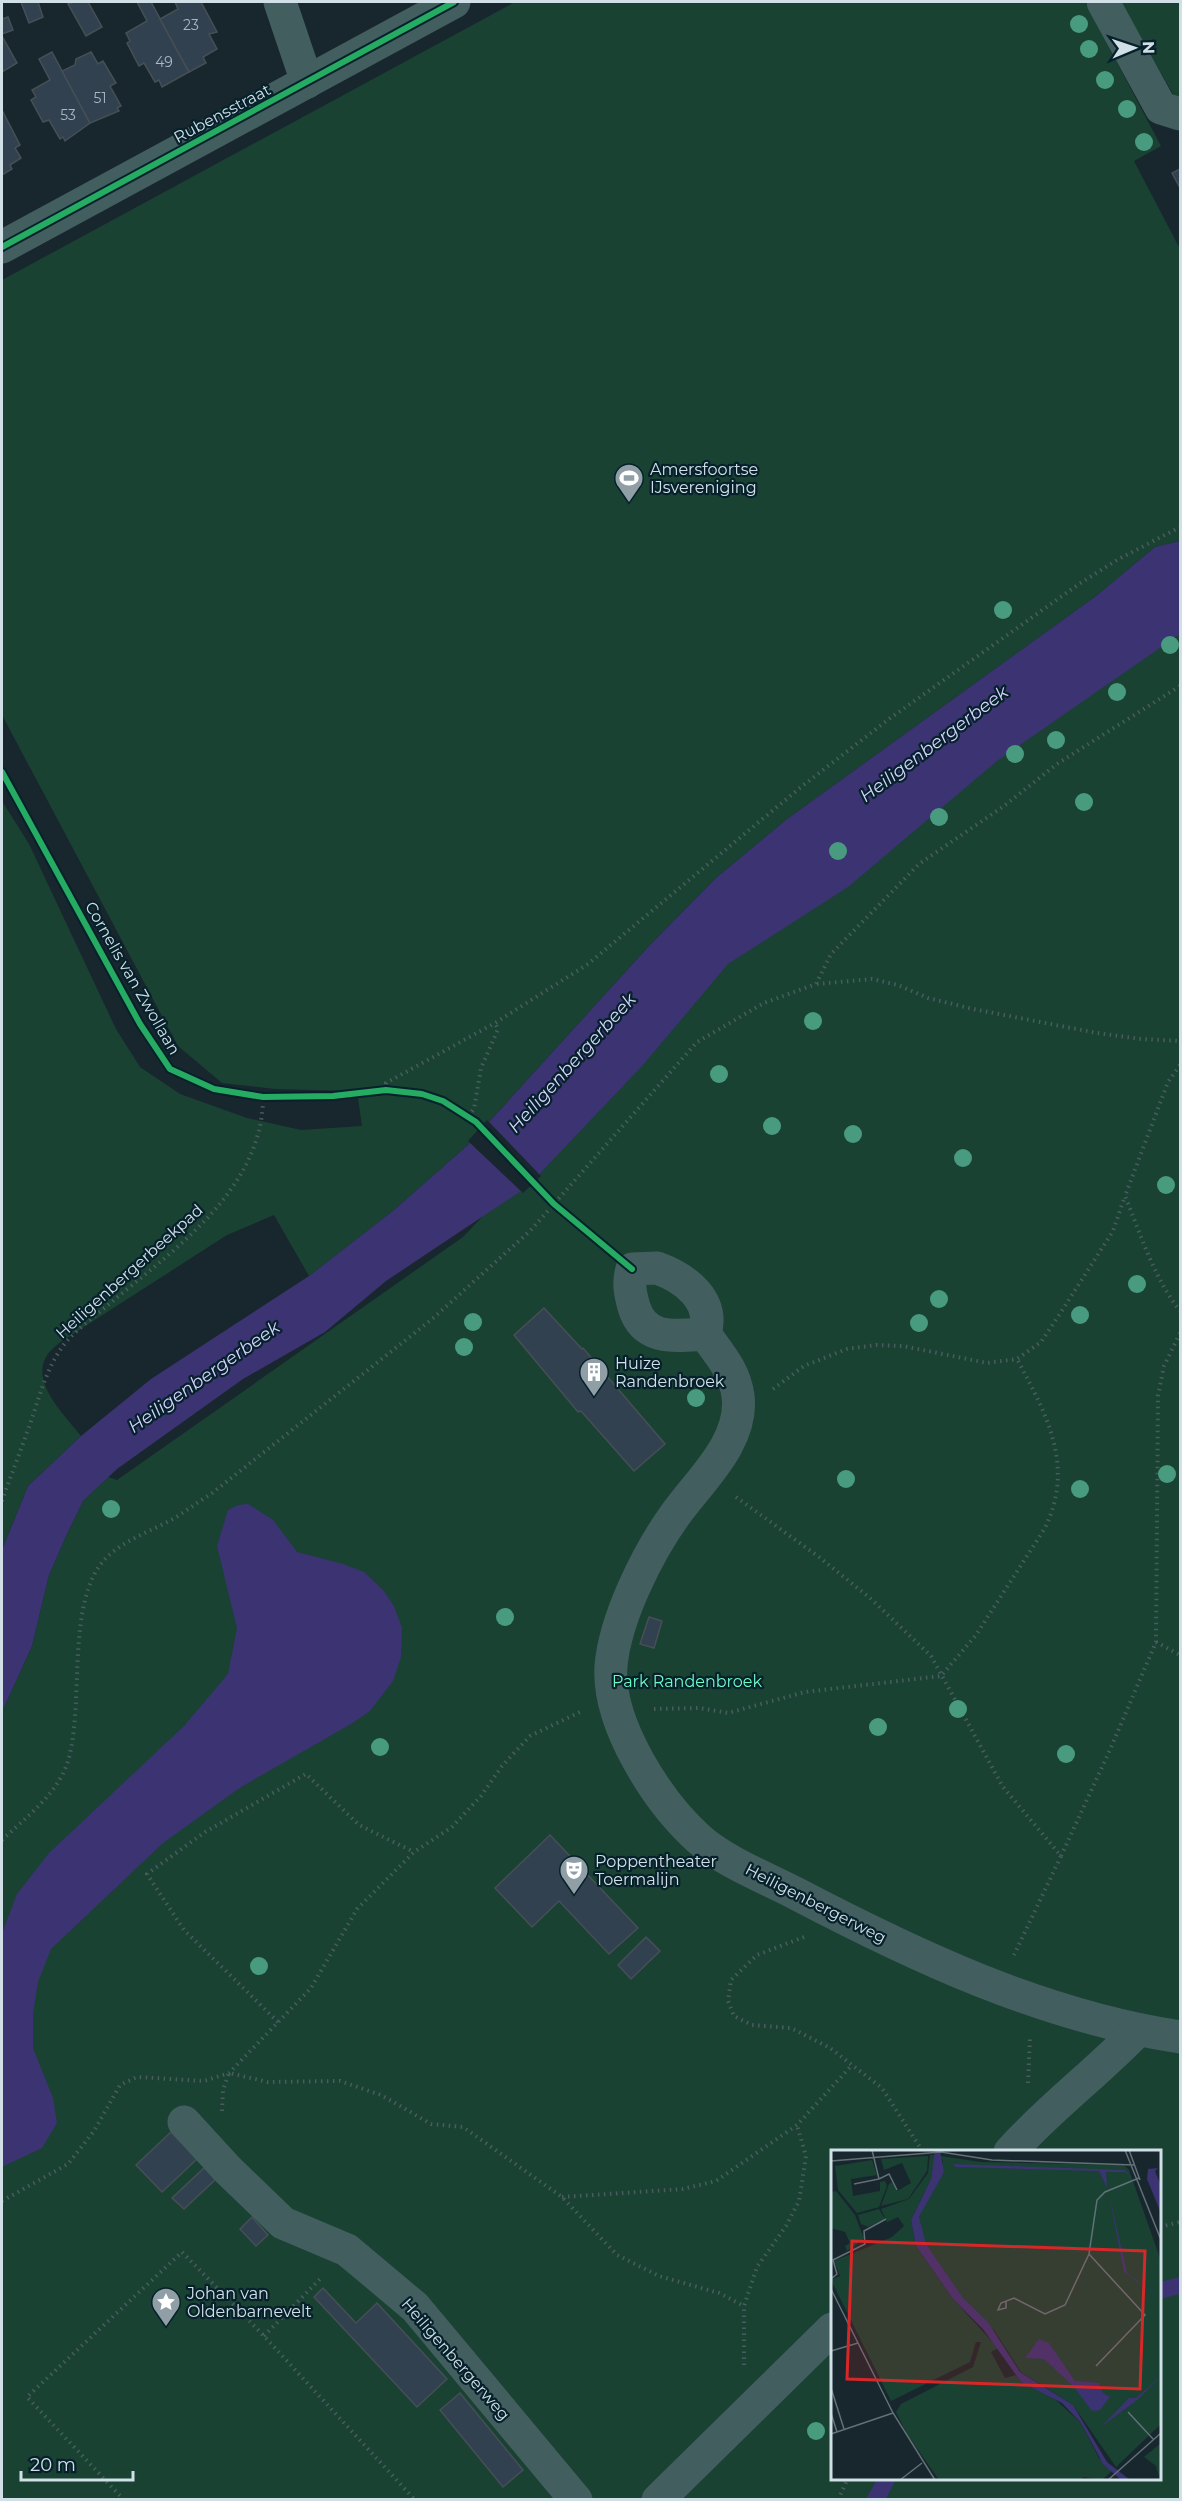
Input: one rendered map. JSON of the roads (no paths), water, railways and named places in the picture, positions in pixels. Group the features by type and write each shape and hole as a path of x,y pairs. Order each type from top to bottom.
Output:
{"street":[{"path":"280,2 307,82"},
{"name":"Rubensstraat","path":"2,247 454,2"},
{"path":"1103,2 1161,108 1180,114"},
{"name":"Heiligenbergerweg","path":"705,1334 732,1371 738,1397 737,1417 725,1447 674,1516 629,1600 615,1639 611,1670 631,1707 622,1727 642,1767 675,1814 700,1840 861,1929 1035,2003 1138,2030 1180,2037"},
{"path":"1021,2140 1105,2064 1138,2030"},
{"name":"Heiligenbergerweg","path":"184,2122 227,2169 283,2223 347,2250 415,2307 576,2499"},
{"path":"658,2499 831,2330"}],"water":[{"name":"Heiligenbergerbeek","path":"1180,541 1180,634 997,761 848,887 728,964 643,1065 527,1187 386,1281 325,1332 243,1379 117,1469 83,1501 49,1575 32,1646 2,1712 2,1550 28,1486 81,1436 151,1379 309,1276 394,1210 469,1144 648,947 716,878 787,819 1096,596 1155,547"},
{"path":"248,1504 273,1520 297,1552 364,1572 383,1590 394,1606 402,1628 401,1657 393,1681 370,1711 241,1787 163,1843 51,1949 38,1982 33,2014 33,2048 53,2098 57,2123 42,2148 2,2167 2,1933 17,1894 49,1853 184,1726 228,1674 237,1628 217,1546 228,1510 238,1505"},
{"path":"1180,2277 1180,2294 1161,2299 1161,2282"},
{"path":"876,2480 896,2480 886,2499 866,2499"}],"place":[{"name":"Amersfoortse IJsvereniging","path":"629,504"},
{"name":"Huize Randenbroek","path":"594,1398"},
{"name":"Poppentheater Toermalijn","path":"574,1896"},
{"name":"Johan van Oldenbarnevelt","path":"166,2328"}],"park label":[{"name":"Park Randenbroek","path":"687,1681"}]}
